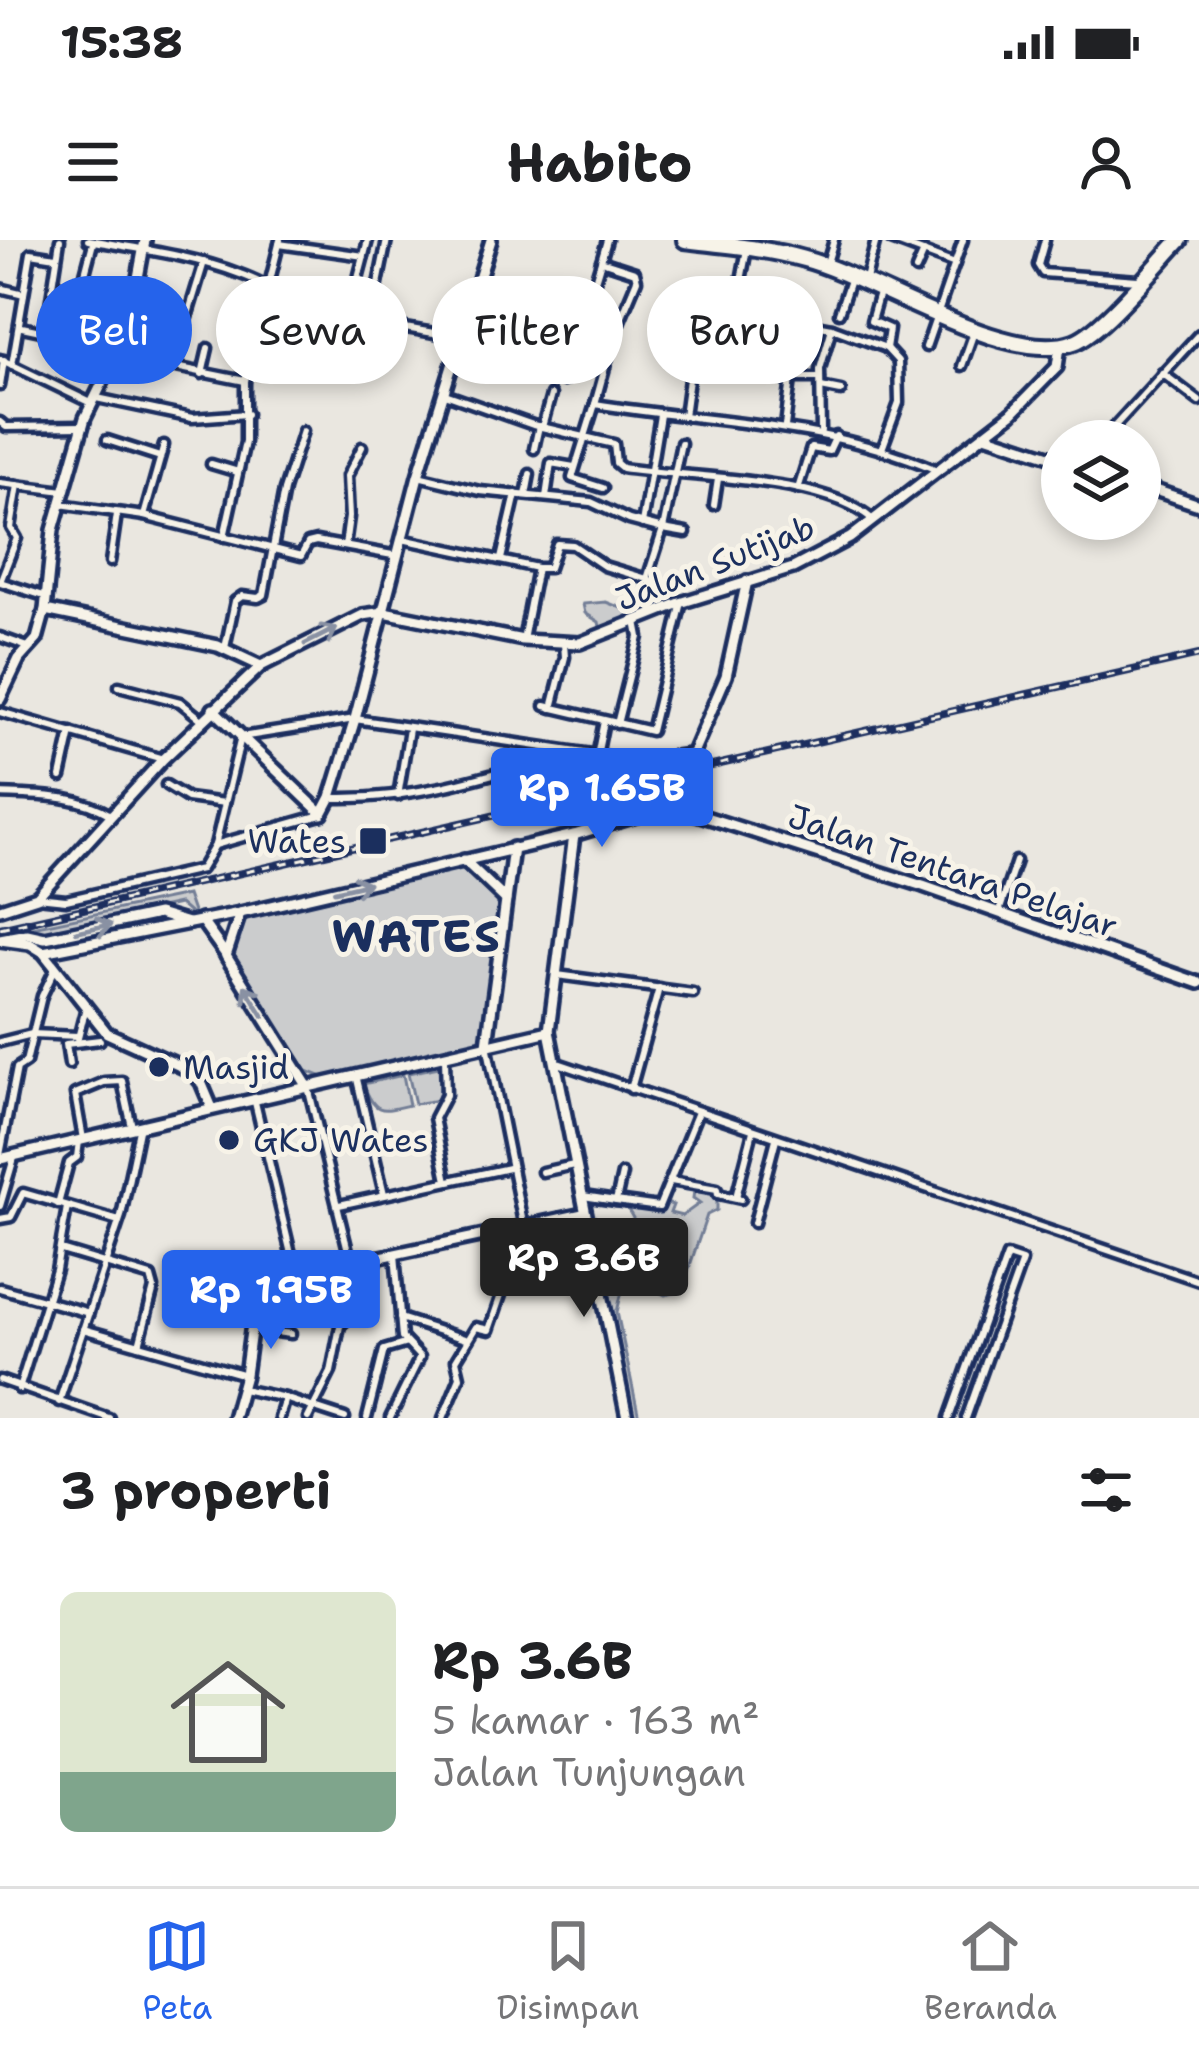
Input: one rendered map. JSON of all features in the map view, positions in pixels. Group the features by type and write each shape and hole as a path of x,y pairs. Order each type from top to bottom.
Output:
{"highway":[{"path":"688,240 747,248 770,245 866,283 908,293 938,314 1031,347 1060,346 1090,332 1180,240"}],"main road":[{"path":"479,276 491,240"},
{"path":"138,276 144,243"},
{"name":"Jalan Sutijab","path":"384,612 564,644 597,638 682,602 818,557 985,435 1053,372 1060,360 1060,346"},
{"path":"0,699 37,639 60,504 101,384"},
{"path":"213,709 322,814 332,797 355,719 446,384"},
{"path":"985,435 1041,453"},
{"path":"1161,492 1199,505"},
{"path":"43,952 240,913 574,835 676,804 675,796 726,676 747,581"},
{"path":"45,610 225,648 261,666"},
{"path":"0,909 37,897 163,758 261,666 363,615 384,612"},
{"name":"Jalan Tentara Pelajar","path":"676,804 1199,983"},
{"path":"574,835 549,1031 627,1418"},
{"path":"487,1044 513,848"},
{"path":"464,860 506,900"},
{"path":"226,956 240,913"},
{"path":"0,940 27,934 45,938 158,914 188,923"},
{"path":"201,920 308,1087"},
{"path":"0,940 30,944 43,952 115,1038 191,1071 212,1108"},
{"path":"0,1157 549,1031"},
{"path":"232,1418 245,1375 260,1274 296,1275 583,1214"}],"street":[{"path":"53,276 60,240"},
{"path":"359,276 368,240"},
{"path":"380,276 387,240"},
{"path":"598,276 607,240"},
{"path":"826,266 834,240"},
{"path":"876,240 866,283 871,321 889,329 886,348"},
{"path":"891,240 955,264"},
{"path":"926,347 963,240"},
{"path":"1045,240 1038,265 1042,272 1142,280"},
{"path":"83,276 91,241 144,243 244,276"},
{"path":"269,276 279,242 364,256"},
{"path":"741,276 747,248"},
{"path":"916,270 924,252"},
{"path":"0,386 5,361 21,327 31,254 56,257"},
{"path":"192,301 204,262"},
{"path":"602,262 635,272 638,280 623,317"},
{"path":"838,313 866,283"},
{"path":"0,289 24,294"},
{"path":"823,326 886,348 898,361 900,393 882,449"},
{"path":"21,327 36,330"},
{"path":"823,373 832,328"},
{"path":"962,366 975,328"},
{"path":"1120,420 1199,334"},
{"path":"202,374 208,348"},
{"path":"5,361 93,400 192,418 247,414"},
{"path":"192,372 216,376"},
{"path":"1162,373 1199,401"},
{"path":"224,537 247,414 245,384"},
{"path":"599,384 573,479 603,488"},
{"path":"684,417 688,384"},
{"path":"785,426 790,384"},
{"path":"821,384 821,433"},
{"path":"823,384 841,392"},
{"path":"443,393 616,446 618,466 797,490 849,505 874,520"},
{"path":"534,449 551,395"},
{"path":"595,404 785,426 882,449 937,470"},
{"path":"642,524 660,415"},
{"path":"0,422 10,427 83,426"},
{"path":"225,648 236,598 264,595 284,490 302,431"},
{"path":"797,490 811,448 830,451 836,436"},
{"path":"106,440 160,458"},
{"path":"647,579 681,443"},
{"path":"145,516 164,446"},
{"path":"345,546 347,476 362,447"},
{"path":"546,497 551,463 574,467"},
{"path":"211,464 238,472"},
{"path":"526,495 530,474"},
{"path":"418,476 474,490 591,502 642,524 686,532"},
{"path":"714,505 718,479"},
{"path":"0,483 64,490"},
{"path":"18,485 11,529 17,538 0,582 44,596"},
{"path":"501,560 516,494"},
{"path":"60,504 145,516 302,556 312,542 398,556"},
{"path":"110,562 117,514"},
{"path":"402,539 548,569 556,544 567,544 604,566 654,581 650,614"},
{"path":"523,640 537,568"},
{"path":"564,644 566,657 548,707 651,731 682,602"},
{"path":"617,724 639,637 636,621"},
{"path":"0,637 28,647"},
{"path":"119,686 180,702 201,719"},
{"path":"0,712 163,758"},
{"path":"37,897 66,900 201,869 215,845 241,737 355,719 650,762 694,752"},
{"path":"597,756 604,721"},
{"path":"398,796 410,728"},
{"path":"62,777 71,732"},
{"path":"332,797 398,796 569,752"},
{"path":"166,784 188,797 225,803"},
{"path":"0,794 50,794 82,801 111,815"},
{"path":"215,845 322,814"},
{"path":"999,912 1016,861"},
{"path":"0,1157 16,1068 26,1062 46,984 56,969"},
{"path":"556,975 693,993"},
{"path":"631,1088 659,988"},
{"path":"69,1064 64,1048 77,1039 86,1007"},
{"path":"0,1042 32,1034 100,1040"},
{"path":"443,1418 460,1377 456,1362 476,1327 489,1330 523,1225 487,1044"},
{"path":"445,1054 446,1095 434,1118 446,1181"},
{"path":"555,1062 1199,1281"},
{"path":"356,1074 384,1194"},
{"path":"19,1389 61,1250 69,1163 77,1157 81,1139 75,1094 104,1082 122,1082 136,1126 119,1221 83,1329 61,1418"},
{"path":"308,1087 351,1263 348,1316 340,1326 331,1372 308,1418"},
{"path":"254,1098 296,1275"},
{"path":"580,1195 658,1208 698,1111"},
{"path":"671,1181 739,1199 753,1131"},
{"path":"754,1222 776,1139"},
{"path":"0,1206 15,1156"},
{"path":"542,1172 574,1165"},
{"path":"339,1204 509,1168"},
{"path":"616,1201 622,1174"},
{"path":"0,1219 11,1217 23,1193 119,1221"},
{"path":"61,1250 152,1279 139,1345"},
{"path":"395,1253 404,1344"},
{"path":"949,1418 1007,1256 1022,1261 966,1418"},
{"path":"0,1288 89,1313"},
{"path":"331,1315 362,1318"},
{"path":"400,1318 468,1340"},
{"path":"83,1329 245,1375"},
{"path":"252,1329 291,1334"},
{"path":"367,1418 384,1350 404,1344 418,1352 420,1360 390,1418"},
{"path":"972,1353 987,1358"},
{"path":"0,1380 109,1418"},
{"path":"242,1389 345,1418"},
{"path":"279,1418 286,1398"}],"shaded area":[{"path":"606,602 621,608 633,604 633,617 601,631 583,604"},
{"path":"463,866 500,899 487,1032 479,1042 325,1078 307,1071 230,954 245,916"},
{"path":"187,895 195,918 179,904 40,934 32,927"},
{"path":"154,919 155,927 52,945 54,941"},
{"path":"444,1066 438,1100 415,1104 408,1073"},
{"path":"403,1075 409,1105 376,1106 363,1084"},
{"path":"694,1191 717,1193 717,1210 707,1215 681,1292 665,1295 632,1280 622,1291 617,1312 639,1418 626,1418 585,1225 619,1242 623,1229 632,1229 627,1208 659,1210 662,1202 673,1205 670,1213 682,1216 700,1203 693,1198"}],"railway":[{"path":"0,928 1199,655"}],"place":[{"name":"Wates","path":"373,841"},
{"name":"Masjid","path":"159,1067"},
{"name":"GKJ Wates","path":"229,1140"}],"district":[{"name":"WATES","path":"417,936"}]}
